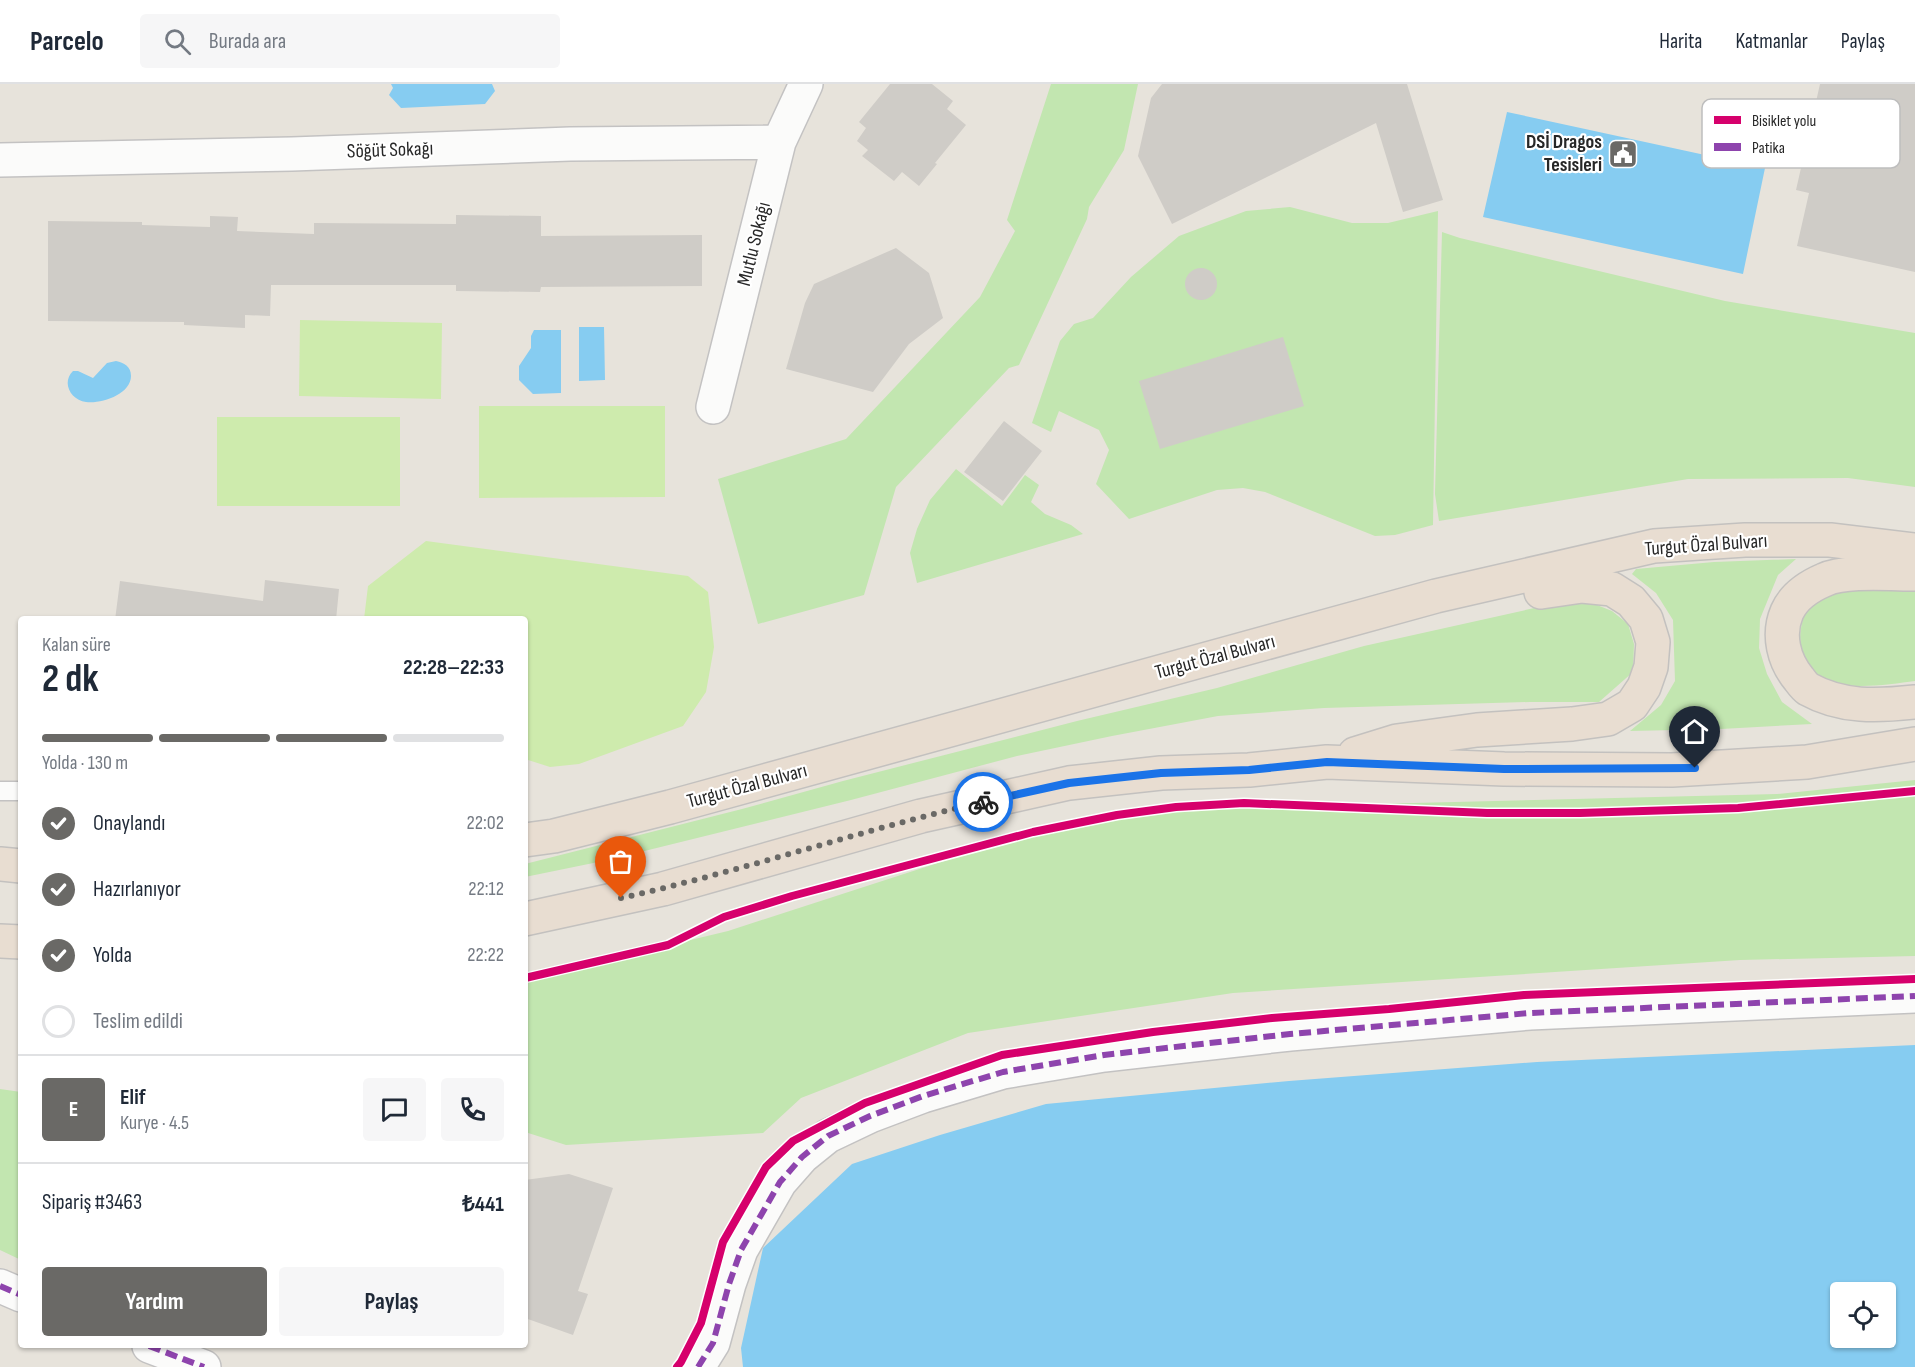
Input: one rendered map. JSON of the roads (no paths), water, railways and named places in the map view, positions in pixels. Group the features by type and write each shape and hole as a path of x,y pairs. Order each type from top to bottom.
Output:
{"highway":[{"name":"Turgut Özal Bulvarı","path":"535,834 670,807 1456,591 1653,546 1745,540 1830,540 1915,550"},
{"path":"1915,574 1851,574 1826,579 1800,594 1787,610 1782,645 1789,667 1807,688 1846,703 1881,706 1915,702"},
{"path":"1327,762 1397,741 1477,730 1572,724 1608,719 1632,705 1644,687 1651,667 1653,642 1646,619 1631,601 1612,589 1582,586 1544,592 1456,591"},
{"path":"528,918 663,889 921,816 1069,783 1161,773 1249,770 1327,762 1504,769 1672,770 1807,762 1915,744"},
{"path":"0,864 18,866"},
{"path":"0,941 18,942"}],"street":[{"name":"Mutlu Sokağı","path":"713,407 779,142 806,84"},
{"name":"Söğüt Sokağı","path":"0,160 292,154 570,144 779,142"},
{"path":"698,1367 713,1343 741,1250 780,1182 802,1157 828,1136 870,1116 923,1096 1003,1072 1081,1059 1290,1034 1530,1013 1915,996"},
{"path":"0,1286 18,1294"},
{"path":"154,1348 204,1367"}],"lane":[{"path":"0,791 18,791"}],"water":[{"path":"391,84 492,84 495,91 485,104 401,108 389,95 393,88"},
{"path":"1507,112 1702,154 1702,168 1765,168 1743,274 1483,217"},
{"path":"579,327 604,327 605,380 579,381"},
{"path":"534,330 561,330 561,393 533,394 519,380 519,366 531,348 531,336"},
{"path":"116,361 126,366 131,373 130,382 121,393 100,401 86,402 76,398 69,390 69,376 73,371 93,378 107,363"},
{"path":"1915,1045 1915,1367 743,1367 741,1348 763,1248 852,1164 1046,1104 1289,1081 1537,1062"}],"place":[{"name":"DSİ Dragos Tesisleri","path":"1623,154"}]}
